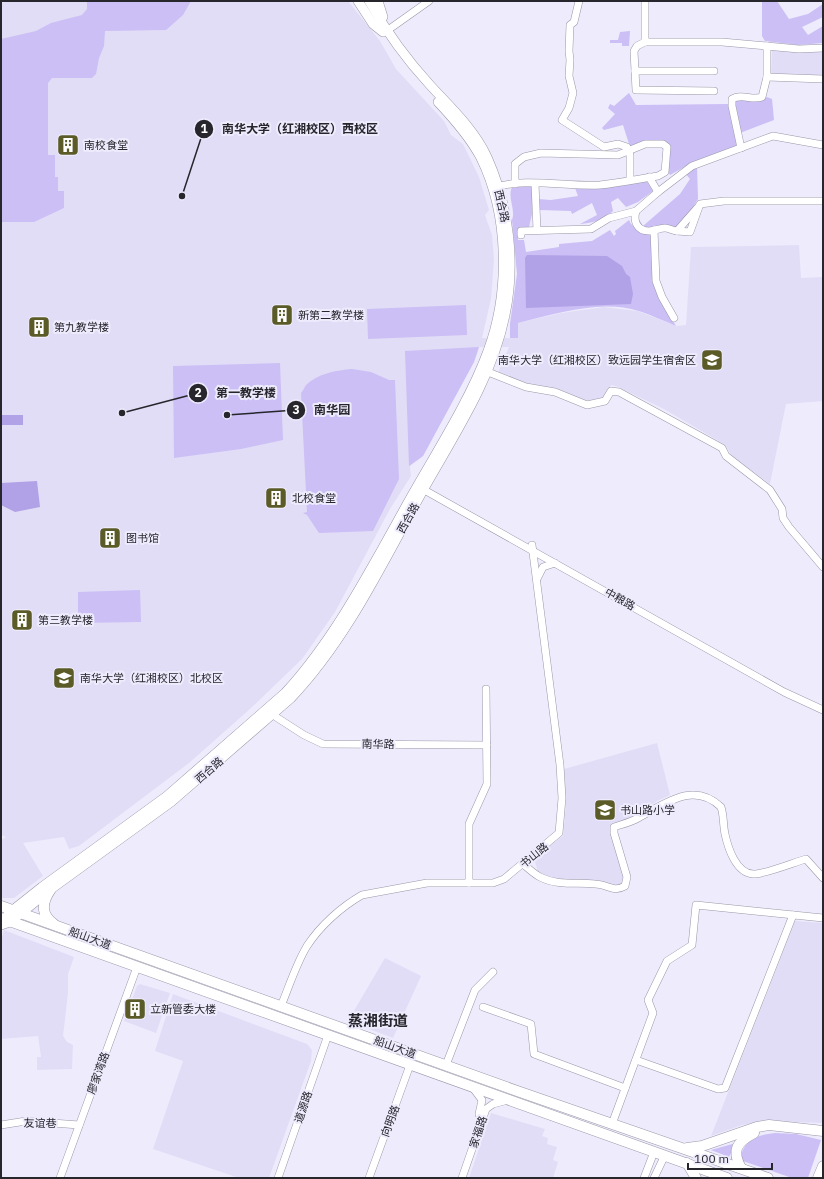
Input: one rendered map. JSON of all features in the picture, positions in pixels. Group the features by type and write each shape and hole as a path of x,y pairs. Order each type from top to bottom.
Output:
{"highway":[{"path":"46,888 44,908 46,917 55,926"},
{"name":"船山大道","path":"1,905 55,926 768,1178"},
{"name":"船山大道","path":"3,921 137,967 727,1178"},
{"path":"684,1149 702,1146 757,1127 769,1125 823,1131"},
{"path":"741,1168 736,1160 735,1153 737,1147 746,1137 754,1133 781,1129 810,1133 823,1137"},
{"path":"687,1163 696,1178"},
{"path":"818,1178 823,1166"}],"main road":[{"path":"358,1 373,24 385,31"},
{"name":"西合路","path":"365,1 413,74 466,134 495,188 506,218 510,267 504,320 495,354 488,372 422,486"},
{"name":"西合路","path":"369,1 385,31"},
{"path":"378,1 385,31"},
{"name":"西合路","path":"3,921 17,912 46,888 171,802 300,688 329,650 359,604 422,486 488,351 494,334 501,291 503,266 495,188"},
{"path":"1,905 14,904 46,888"}],"street":[{"path":"385,31 429,1"},
{"path":"579,1 574,22 570,25 570,60 568,76 573,93 569,108 562,120 604,147 618,144 627,147 630,180"},
{"path":"645,1 645,42"},
{"path":"714,91 636,90 634,52 638,46 645,42 722,42 799,49 823,48"},
{"path":"741,148 732,99 740,96 754,98 762,97 767,77 767,46"},
{"path":"635,71 714,71"},
{"path":"767,77 823,79"},
{"path":"521,235 521,231 591,229 609,218 636,211 692,166 773,136 823,145"},
{"path":"495,188 506,184 600,185 649,177 666,172 666,145 645,144 618,155 541,153 530,155 515,164 515,184"},
{"path":"649,177 658,192"},
{"path":"535,184 534,200 537,230"},
{"path":"636,211 635,215 637,226 649,231 665,228 690,232 700,204 724,201 823,201"},
{"path":"654,230 656,281 662,297 674,318"},
{"path":"488,372 526,386 555,392 587,405 605,402 611,391 619,392 722,448 726,456 770,490 782,509 783,518 789,527 823,567"},
{"name":"中粮路","path":"422,486 823,709"},
{"name":"中粮路","path":"532,548 554,563 784,692 823,709"},
{"name":"书山路","path":"281,1006 307,947 318,931 355,899 362,895 427,883 493,883 499,881 522,864 559,833 562,798 559,757 532,548"},
{"path":"536,581 543,567 554,563"},
{"path":"469,883 469,824 486,784 486,689"},
{"name":"南华路","path":"276,717 304,735 324,744 487,745"},
{"path":"522,864 540,877 557,882 596,884 613,889 620,889 625,886 627,877 614,833 614,827 640,818 662,803 679,797 695,795 707,796 721,807 725,834 730,852 733,859 746,872 756,874 806,859 823,878"},
{"path":"612,1124 653,1013 648,1000 667,961 692,945 696,905 823,918"},
{"path":"636,1060 718,1089 725,1088 793,915"},
{"name":"廖家湾路","path":"60,1178 137,967"},
{"path":"446,1065 475,990 493,972"},
{"path":"483,1007 531,1024 534,1054 625,1088"},
{"name":"道源路","path":"278,1178 330,1036"},
{"name":"道源路","path":"282,1178 330,1036"},
{"name":"向明路","path":"369,1178 410,1065"},
{"name":"家福路","path":"457,1178 482,1108 482,1100 473,1088"},
{"name":"家福路","path":"462,1178 486,1109 493,1104 508,1100"},
{"name":"友谊巷","path":"1,1125 26,1122 79,1124"},
{"path":"644,1178 654,1152"},
{"path":"654,1178 664,1155"}],"shaded area":[{"path":"9,1 348,1 380,41 396,69 444,121 451,135 463,144 479,177 489,210 485,215 492,235 494,259 491,299 482,338 518,338 518,323 561,313 604,307 638,311 676,326 686,325 691,247 799,245 801,278 823,277 823,401 786,404 770,484 732,456 725,445 664,409 616,386 611,385 603,400 588,403 525,385 498,373 509,347 479,347 474,362 423,456 410,466 411,476 390,509 335,612 302,659 250,709 189,763 79,846 69,849 64,837 23,843 43,876 14,898 1,898 1,840 6,837 1,835 1,3"},
{"path":"87,1 191,1 183,15 166,30 105,31 104,46 99,58 96,74 92,78 52,78 48,83 48,155 55,155 55,177 58,177 58,191 64,191 64,208 34,222 1,222 1,39 36,31 51,23 82,15 87,9"},
{"path":"762,1 777,1 789,19 808,14 823,4 823,17 802,27 808,35 823,26 823,43 798,45 765,41 762,36"},
{"path":"630,31 629,46 622,46 622,43 610,43 610,40 618,40 620,32"},
{"path":"772,49 823,51 823,76 771,75"},
{"path":"629,93 636,105 728,104 737,144 736,147 688,165 670,175 667,170 666,142 650,140 630,147 623,125 604,130 602,128 615,114 608,108 610,104 614,106"},
{"path":"767,97 772,99 774,120 740,133 735,101 764,99"},
{"path":"697,167 698,199 680,227 676,230 641,228 637,216 643,226 680,194 690,179 685,173"},
{"path":"646,180 653,191 638,202 626,207 618,198 611,202 613,211 610,214 594,222 580,224 597,215 592,203 572,214 571,211 540,210 538,199 551,200 578,196 575,188"},
{"path":"512,187 533,187 532,214 529,227 518,228 518,240 524,240 526,252 559,247 559,244 592,241 610,230 614,236 616,234 615,231 629,220 632,225 641,231 651,233 659,298 676,326 639,311 624,308 594,307 563,312 518,323 518,338 510,338 510,324 517,274 512,220 513,212 510,195"},
{"path":"527,255 607,256 622,266 626,274 630,277 633,294 631,304 526,308 525,258"},
{"path":"466,305 467,335 368,339 367,309"},
{"path":"479,347 474,362 423,456 409,466 405,351"},
{"path":"280,363 283,440 241,449 174,458 173,366"},
{"path":"352,369 371,372 389,380 395,380 399,479 373,531 319,533 307,515 303,513 307,512 301,393 306,385 321,375 340,370"},
{"path":"1,415 23,415 23,425 1,425"},
{"path":"37,481 40,507 15,512 1,505 1,483"},
{"path":"140,590 141,622 78,623 78,592"},
{"name":"书山路小学","path":"657,743 670,795 657,801 635,817 612,825 624,879 623,882 612,885 559,880 538,872 534,858 563,836 566,804 564,769"},
{"path":"795,921 823,923 823,1123 765,1121 742,1125 711,1136"},
{"path":"4,930 74,957 68,974 68,993 63,1036 67,1042 73,1045 72,1069 37,1070 37,1057 41,1057 38,1036 1,1039 1,941"},
{"path":"385,958 421,976 393,1038 348,1021"},
{"name":"立新管委大楼","path":"140,984 170,993 156,1033 124,1021 137,986"},
{"path":"173,994 307,1044 312,1050 311,1061 269,1178 239,1178 153,1149 183,1061 155,1051"},
{"path":"491,1113 545,1129 542,1136 548,1138 547,1144 557,1147 553,1160 558,1162 553,1178 469,1178"},
{"path":"775,1133 796,1134 821,1140 808,1178 792,1178 740,1160 744,1148 748,1143 762,1135"},
{"path":"736,1143 729,1157 711,1150"}],"place":[{"name":"南校食堂","path":"68,145"},
{"name":"南华大学（红湘校区）西校区","path":"182,196"},
{"name":"新第二教学楼","path":"282,315"},
{"name":"第九教学楼","path":"39,327"},
{"name":"南华大学（红湘校区）致远园学生宿舍区","path":"712,360"},
{"name":"第一教学楼","path":"122,413"},
{"name":"南华园","path":"227,415"},
{"name":"北校食堂","path":"276,498"},
{"name":"图书馆","path":"110,538"},
{"name":"第三教学楼","path":"22,620"},
{"name":"南华大学（红湘校区）北校区","path":"64,678"},
{"name":"书山路小学","path":"605,810"},
{"name":"立新管委大楼","path":"135,1009"}],"district":[{"name":"蒸湘街道","path":"378,1020"}]}
